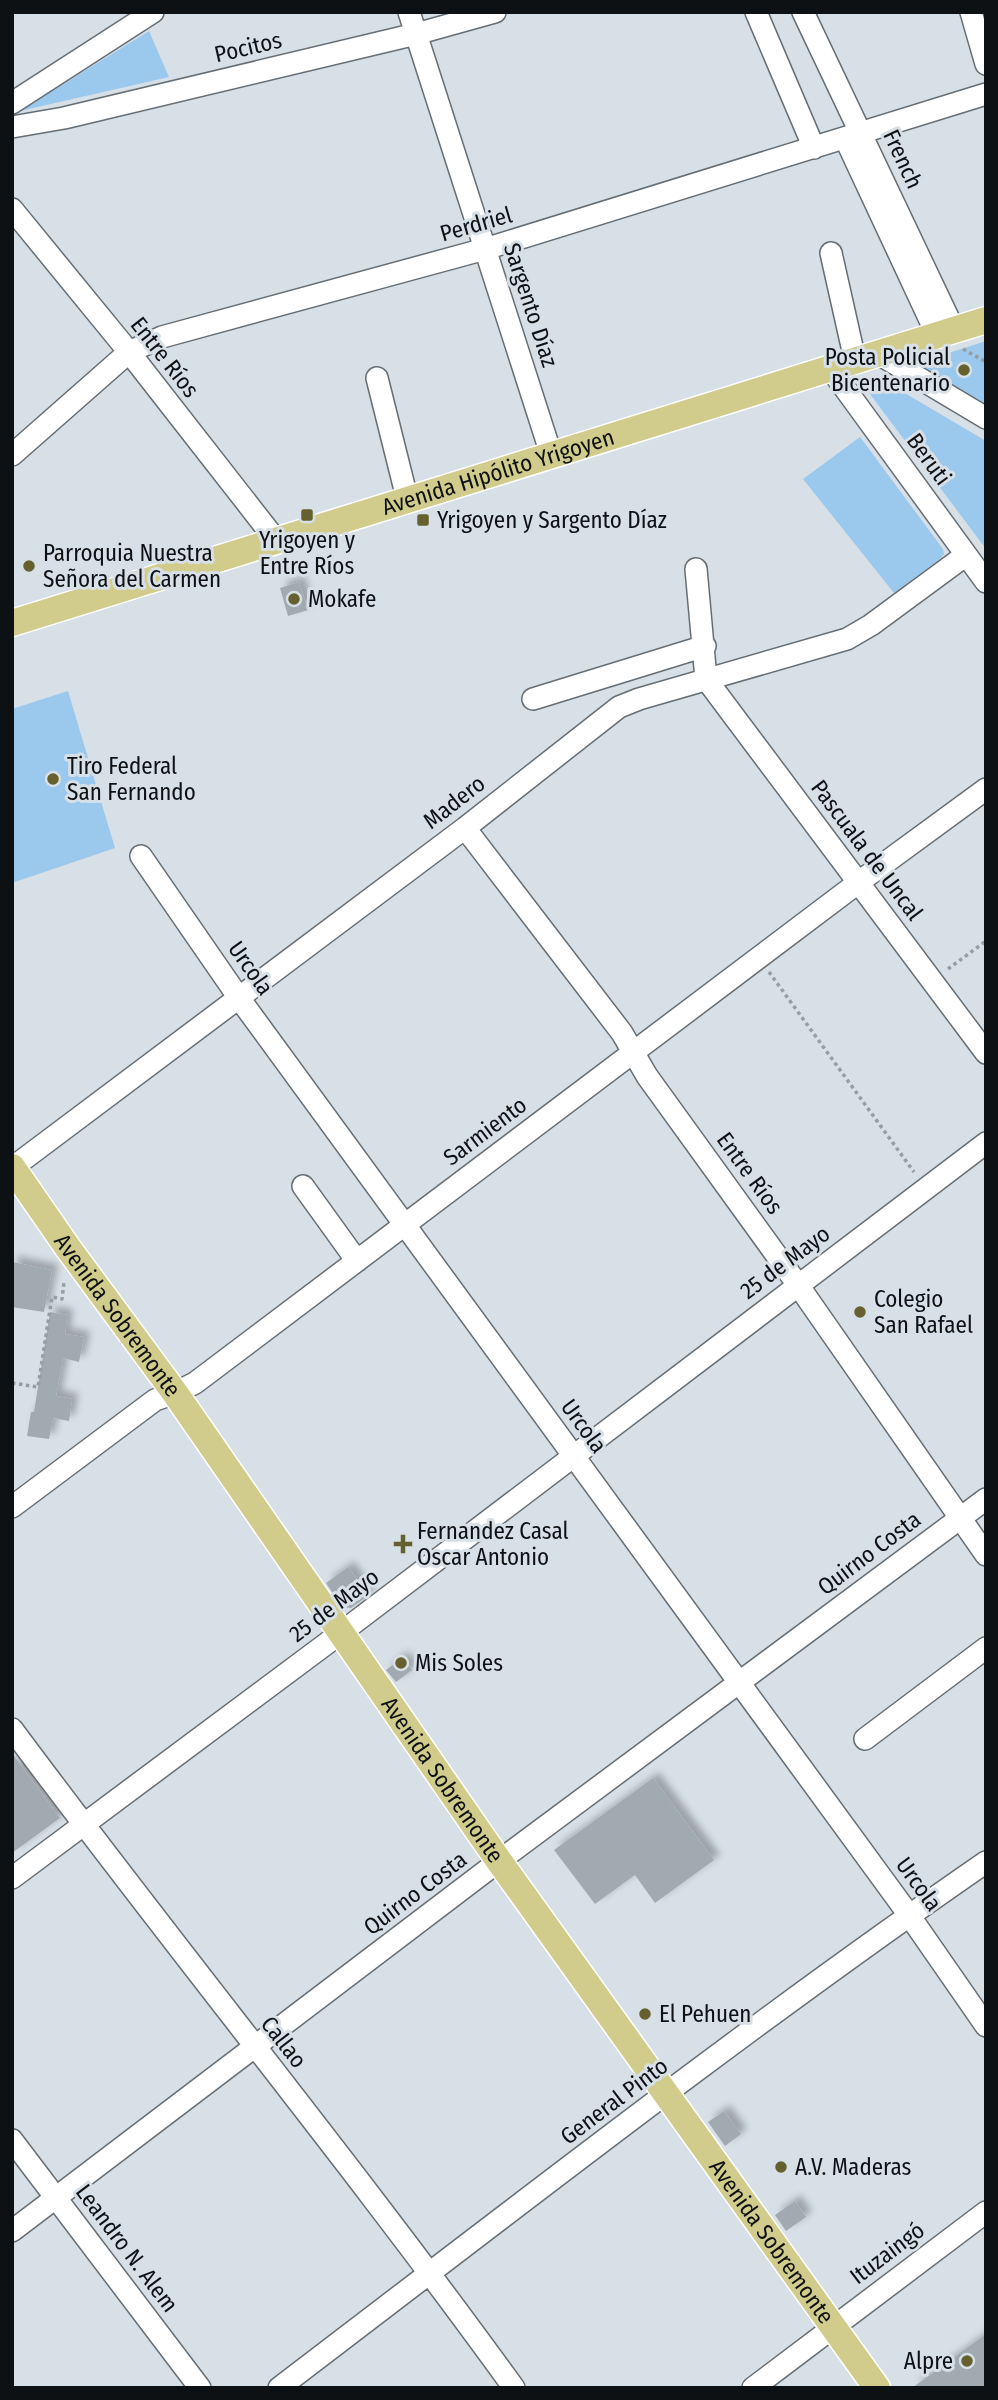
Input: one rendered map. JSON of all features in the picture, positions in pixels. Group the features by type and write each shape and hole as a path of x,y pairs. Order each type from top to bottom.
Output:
{"main road":[{"name":"Avenida Hipólito Yrigoyen","path":"12,622 986,320"},
{"name":"Avenida Sobremonte","path":"12,1167 175,1393 499,1861 877,2388"}],"street":[{"path":"12,103 153,12"},
{"name":"Sargento Díaz","path":"409,12 551,454"},
{"name":"Pocitos","path":"12,127 64,118 416,34 495,12"},
{"path":"757,12 814,148"},
{"name":"French","path":"803,12 853,136 945,332"},
{"path":"971,12 986,64"},
{"name":"Perdriel","path":"12,455 129,352 162,337 485,249 986,94"},
{"name":"Entre Ríos","path":"12,209 129,352 275,539"},
{"path":"831,253 854,360 986,418"},
{"name":"Beruti","path":"854,360 966,555 986,582"},
{"path":"377,378 407,499"},
{"name":"Madero","path":"12,1167 465,828 619,708 639,699 847,639 871,625 966,555"},
{"path":"696,569 706,679"},
{"path":"533,699 705,646"},
{"name":"Pascuala de Uncal","path":"706,679 986,1053"},
{"name":"Sarmiento","path":"12,1507 155,1400 195,1383 758,957 986,789"},
{"name":"Entre Ríos","path":"465,828 622,1033 647,1076 798,1285 986,1555"},
{"name":"Urcola","path":"141,856 239,998 909,1915 986,2026"},
{"name":"25 de Mayo","path":"12,1878 342,1632 986,1143"},
{"path":"303,1186 358,1261"},
{"name":"Quirno Costa","path":"12,2231 499,1861 986,1499"},
{"path":"864,1739 986,1648"},
{"name":"Callao","path":"12,1729 83,1825 430,2273 514,2388"},
{"name":"General Pinto","path":"279,2388 666,2094 909,1915 986,1862"},
{"name":"Leandro N. Alem","path":"12,2140 200,2388"},
{"name":"Ituzaingó","path":"753,2388 986,2212"}],"path":[{"path":"932,981 986,941"},
{"path":"758,957 925,1188"},
{"path":"12,1383 38,1387 52,1297 62,1299 68,1248"}],"shaded area":[{"path":"149,31 169,77 20,111"},
{"path":"986,341 986,407 925,370 927,360"},
{"path":"881,379 986,441 986,549 870,394 870,383"},
{"path":"860,437 943,549 944,554 940,559 894,593 803,479"},
{"name":"Tiro Federal San Fernando","path":"68,691 115,848 12,883 12,709"}],"building":[{"name":"Mokafe","path":"299,582 308,610 288,616 280,588"},
{"path":"12,1262 52,1270 44,1312 12,1307"},
{"path":"50,1312 67,1315 65,1334 84,1337 79,1362 63,1358 56,1396 72,1399 69,1421 53,1418 49,1439 27,1436 31,1412 34,1412"},
{"path":"348,1567 369,1595 351,1608 342,1607 326,1583"},
{"name":"Mis Soles","path":"403,1657 412,1670 396,1682 386,1670"},
{"path":"12,1753 60,1818 12,1853"},
{"path":"653,1778 714,1860 655,1903 635,1875 595,1904 554,1850"},
{"path":"724,2111 741,2134 725,2146 708,2122"},
{"path":"795,2201 806,2217 786,2231 775,2215"},
{"name":"Alpre","path":"986,2334 986,2388 912,2388"}],"place":[{"name":"Posta Policial Bicentenario","path":"964,370"},
{"name":"Yrigoyen y Entre Ríos","path":"307,515"},
{"name":"Yrigoyen y Sargento Díaz","path":"423,520"},
{"name":"Parroquia Nuestra Señora del Carmen","path":"29,566"},
{"name":"Mokafe","path":"294,599"},
{"name":"Tiro Federal San Fernando","path":"53,779"},
{"name":"Colegio San Rafael","path":"860,1312"},
{"name":"Fernandez Casal Oscar Antonio","path":"403,1544"},
{"name":"Mis Soles","path":"401,1663"},
{"name":"El Pehuen","path":"645,2014"},
{"name":"A.V. Maderas","path":"781,2167"},
{"name":"Alpre","path":"967,2361"}]}
